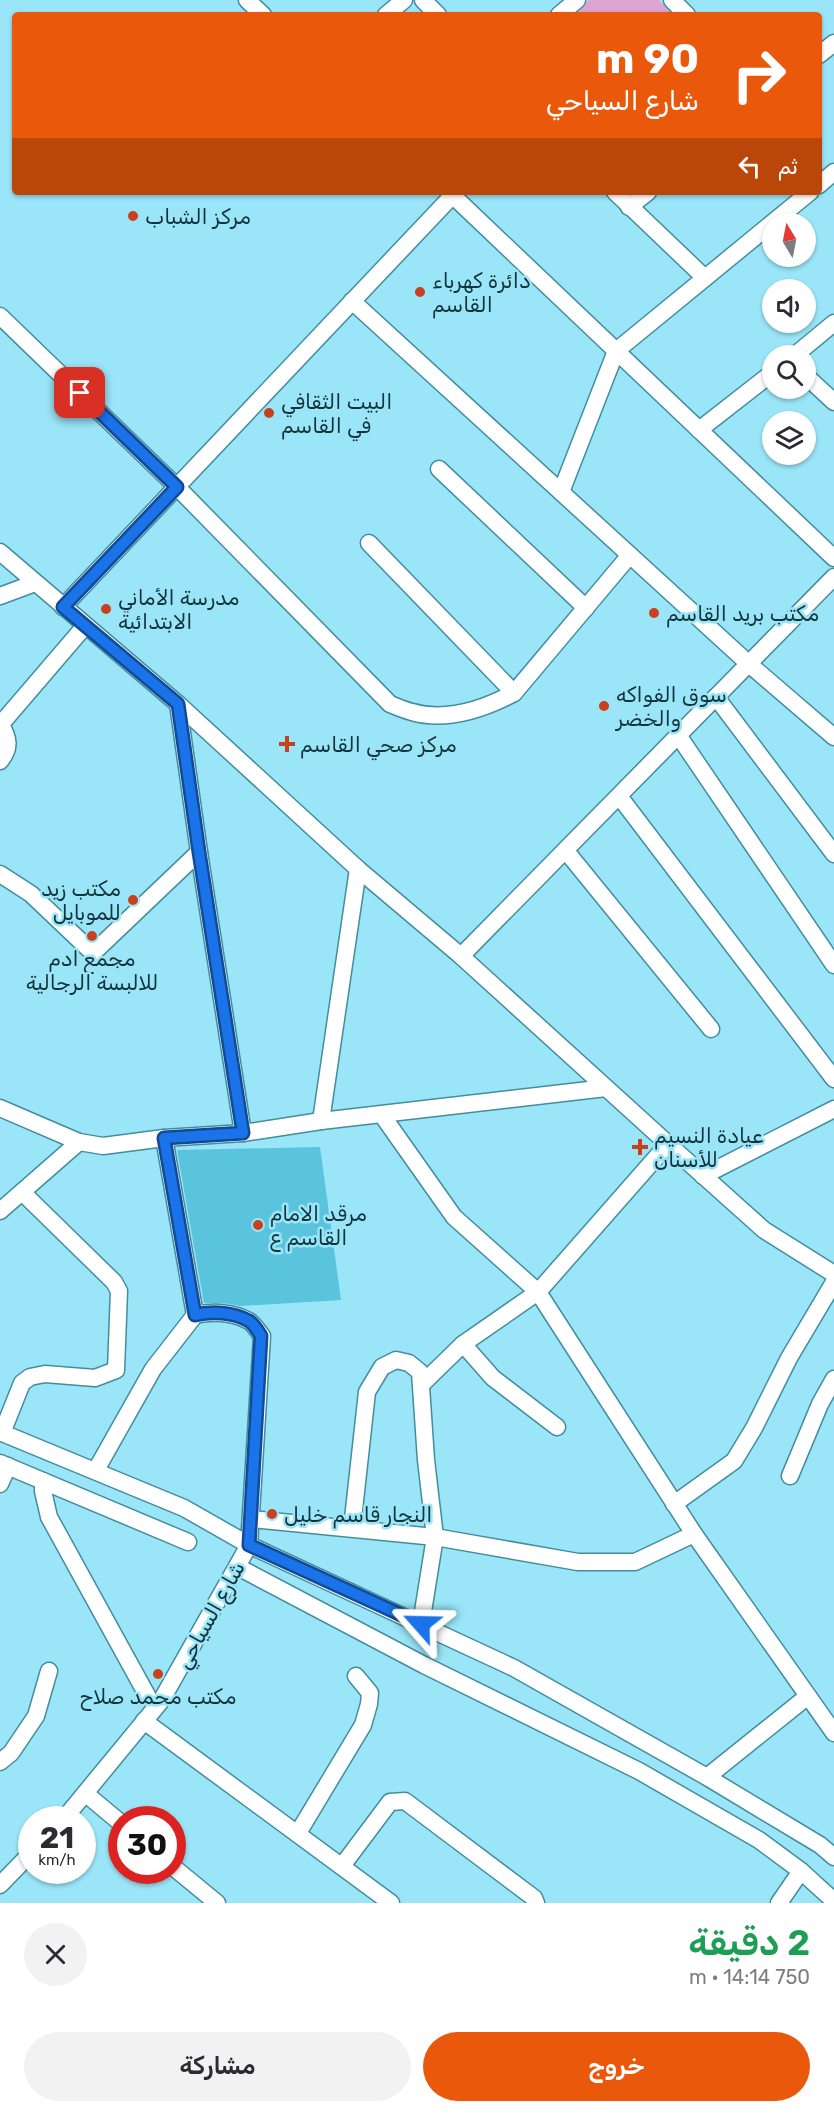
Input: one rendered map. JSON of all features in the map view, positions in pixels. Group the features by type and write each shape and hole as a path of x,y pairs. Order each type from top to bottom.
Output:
{"street":[{"path":"247,0 260,12"},
{"path":"390,12 404,0"},
{"path":"423,0 435,12"},
{"path":"563,12 577,0"},
{"path":"672,0 684,12"},
{"path":"822,53 834,43"},
{"path":"822,182 834,172"},
{"path":"63,607 450,195"},
{"path":"452,195 834,558"},
{"path":"618,195 705,278"},
{"path":"630,207 644,195"},
{"path":"561,492 616,351 806,195"},
{"path":"352,301 749,664 834,737"},
{"path":"0,315 177,487 390,704 413,713 438,715 464,713 490,706 514,693 630,555"},
{"path":"807,345 834,323"},
{"path":"699,430 762,381"},
{"path":"816,385 834,402"},
{"path":"439,469 586,608"},
{"path":"369,543 514,693"},
{"path":"0,552 178,704 358,869 461,956 764,1230 834,1274"},
{"path":"461,956 834,578"},
{"path":"0,596 34,583"},
{"path":"0,762 7,753 8,739 1,724 85,626"},
{"path":"716,697 834,854"},
{"path":"178,704 243,1133"},
{"path":"678,735 834,965"},
{"path":"619,796 834,1079"},
{"path":"566,851 711,1029"},
{"path":"0,874 31,894 93,953 199,852"},
{"path":"321,1121 358,869"},
{"path":"0,1108 79,1142 103,1146 164,1138 243,1133 321,1121 606,1088"},
{"path":"703,1176 834,1109"},
{"path":"382,1115 454,1217 538,1292 694,1534 834,1733"},
{"path":"96,1470 153,1369 195,1315 164,1138"},
{"path":"0,1211 79,1142"},
{"path":"422,1384 463,1344 538,1292 668,1144"},
{"path":"22,1192 62,1229 114,1282 119,1290 116,1370 95,1378 45,1374 30,1377 22,1383 1,1432 184,1508 249,1545 514,1668 707,1777 820,1845 834,1857"},
{"path":"675,1504 734,1461 754,1428 789,1358 834,1282"},
{"name":"شارع السياحي","path":"75,1806 161,1701 249,1545 261,1336 250,1322 226,1313 195,1315"},
{"path":"463,1344 493,1378 557,1427"},
{"path":"352,1528 367,1392 382,1368 396,1360 409,1363 420,1372 422,1384 426,1460 435,1537 421,1624"},
{"path":"790,1476 820,1404 834,1379"},
{"path":"0,1484 4,1464 188,1542"},
{"path":"43,1481 49,1517 148,1697"},
{"path":"251,1520 435,1537 578,1562 635,1562 694,1534"},
{"path":"238,1567 424,1665 639,1771 759,1840 801,1871 834,1901"},
{"path":"0,1762 11,1753 36,1716 49,1671"},
{"path":"298,1833 363,1725 370,1693 356,1676"},
{"path":"707,1777 808,1696"},
{"path":"144,1721 391,1903"},
{"path":"86,1794 108,1812"},
{"path":"342,1866 390,1802 405,1800 534,1898 536,1903"},
{"path":"0,1885 18,1866"},
{"path":"778,1903 801,1871"},
{"path":"186,1878 217,1903"}],"shaded area":[{"path":"589,0 659,0 670,12 575,12"}],"building":[{"name":"مرقد الامام القاسم ع","path":"320,1147 341,1300 241,1306 204,1303 177,1150"}],"place":[{"name":"مركز الشباب","path":"133,216"},
{"name":"دائرة كهرباء القاسم","path":"420,292"},
{"name":"البيت الثقافي في القاسم","path":"269,413"},
{"name":"مدرسة الأماني الابتدائية","path":"106,609"},
{"name":"مكتب بريد القاسم","path":"654,613"},
{"name":"سوق الفواكه والخضر","path":"604,706"},
{"name":"مركز صحي القاسم","path":"287,744"},
{"name":"مكتب زيد للموبايل","path":"133,900"},
{"name":"مجمع ادم للالبسة الرجالية","path":"92,936"},
{"name":"عيادة النسيم للأسنان","path":"640,1147"},
{"name":"مرقد الامام القاسم ع","path":"258,1225"},
{"name":"النجار قاسم خليل","path":"272,1514"},
{"name":"مكتب محمد صلاح","path":"158,1674"}],"route":[{"path":"80,393 177,487 63,607 178,704 243,1133 164,1138 195,1315 226,1313 250,1322 261,1336 249,1545 421,1624"}]}
